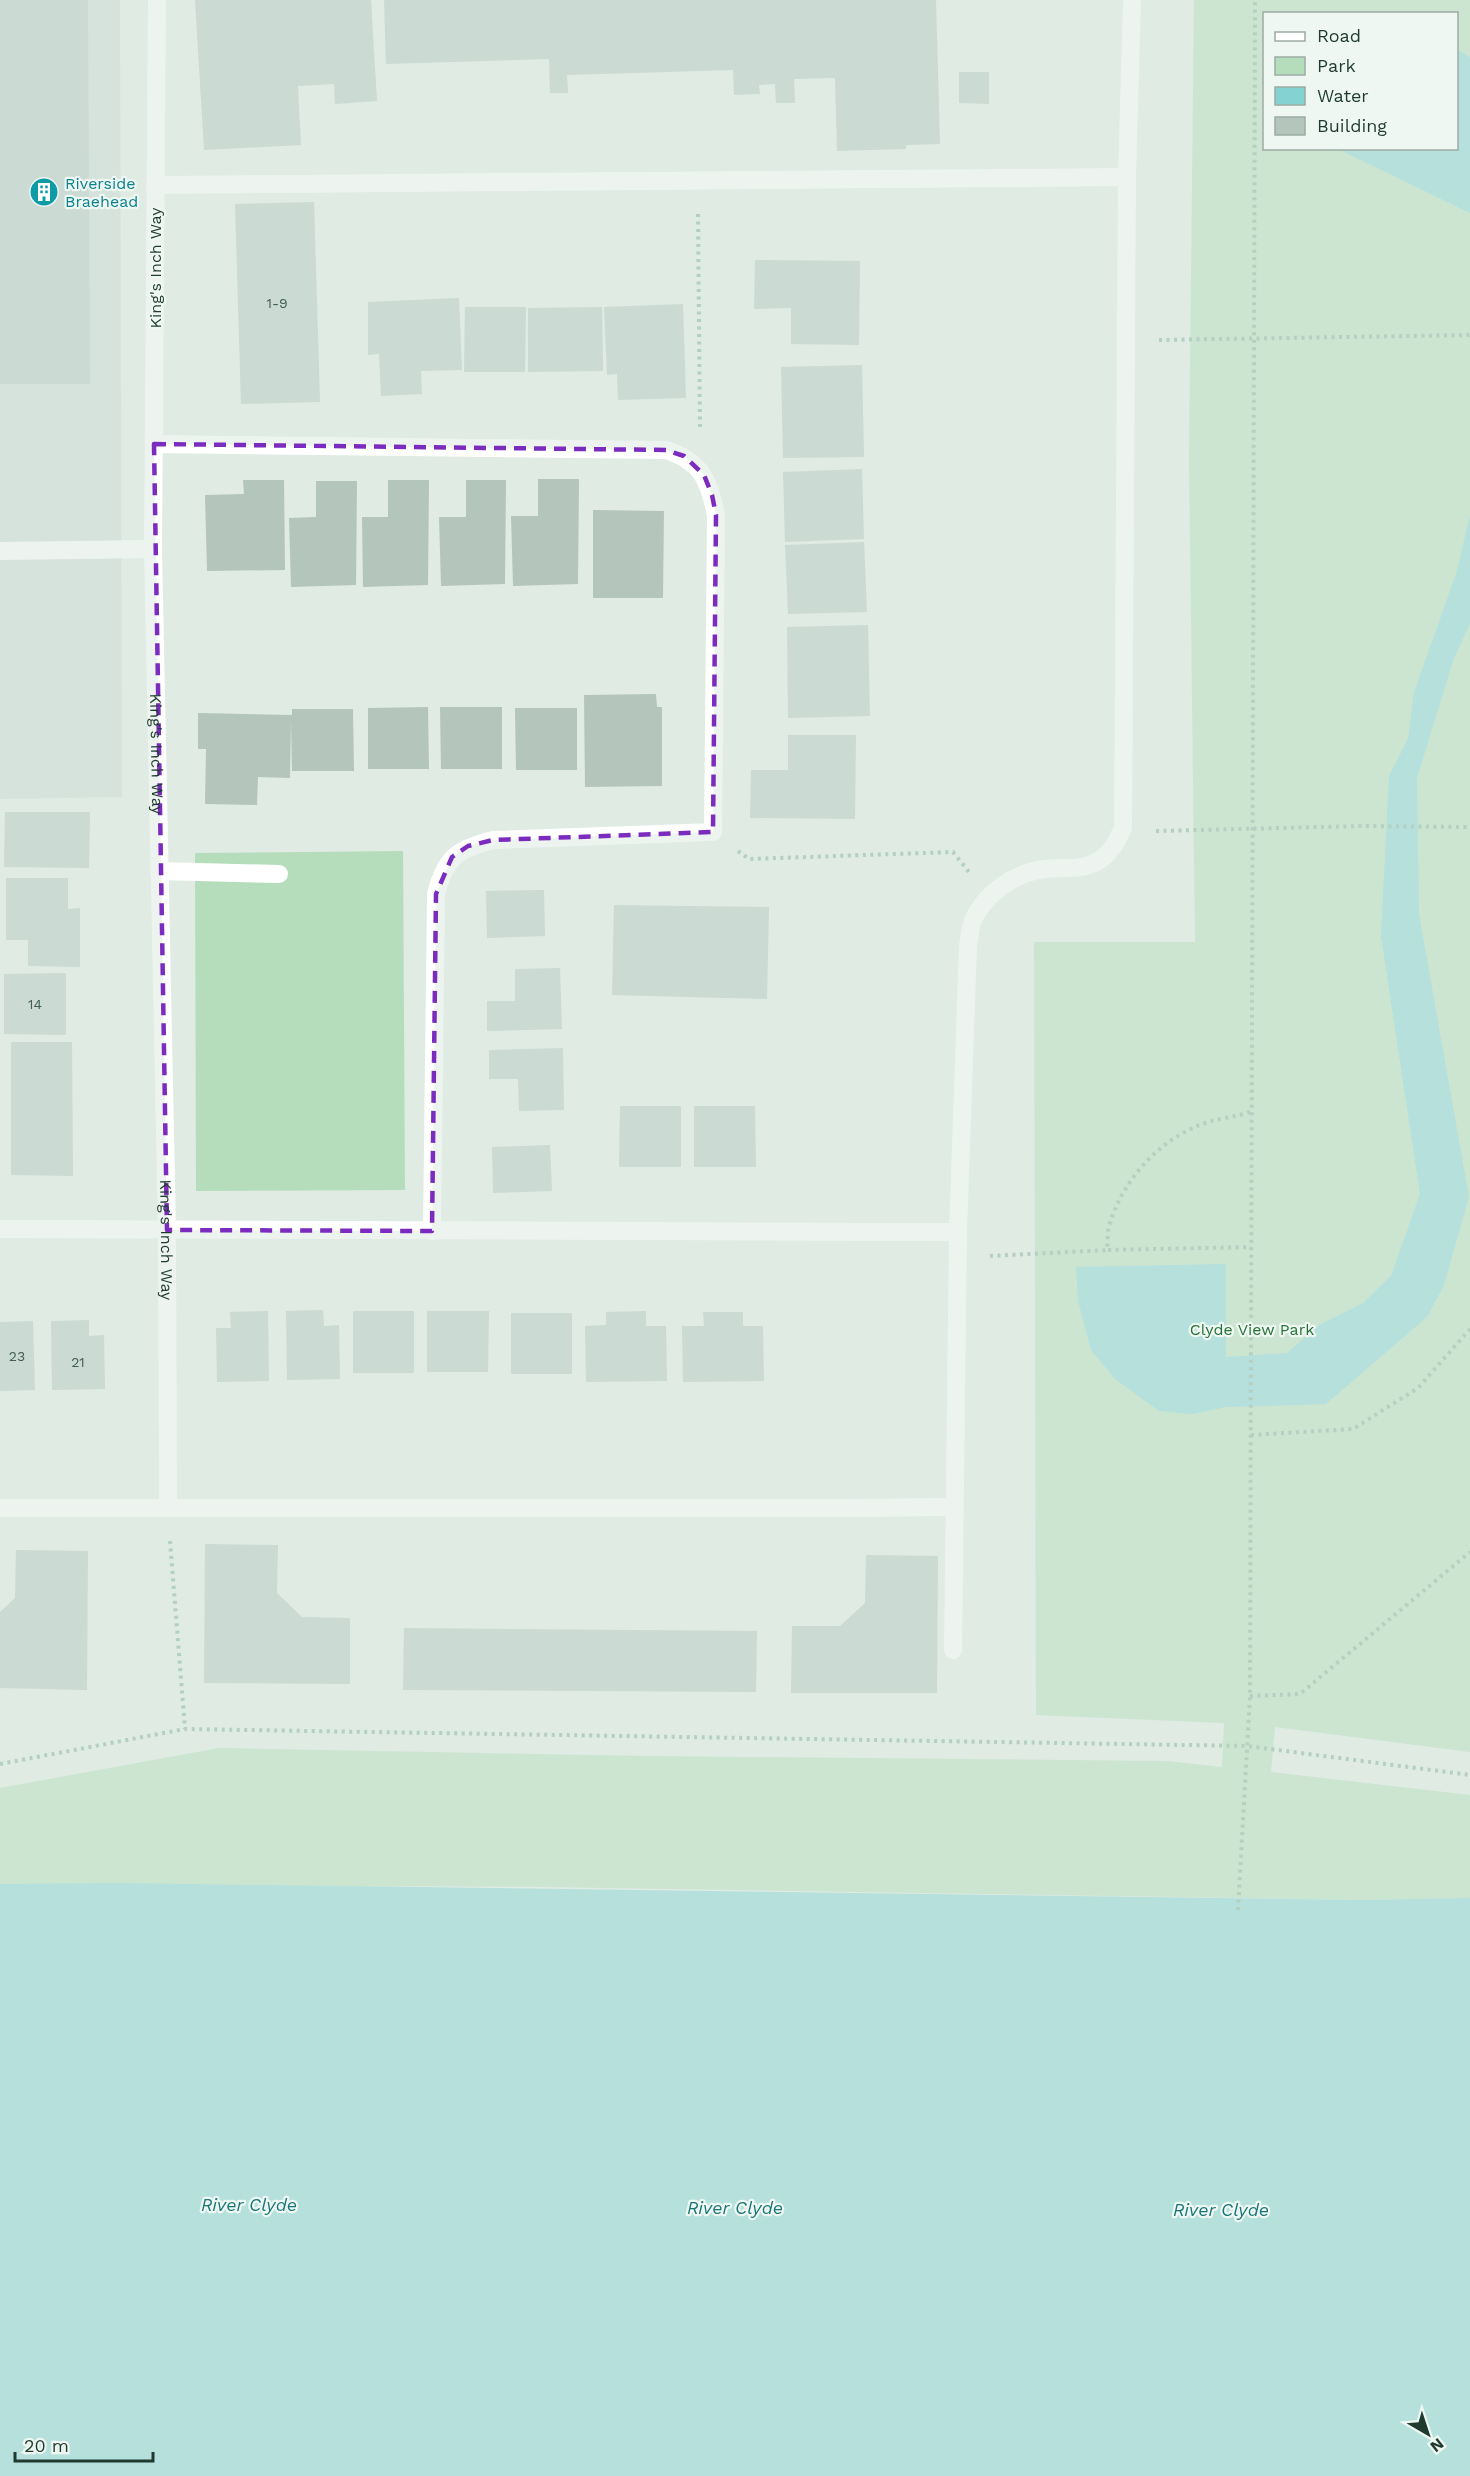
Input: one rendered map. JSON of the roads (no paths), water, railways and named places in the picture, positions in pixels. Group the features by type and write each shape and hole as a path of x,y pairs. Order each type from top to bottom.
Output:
{"street":[{"name":"King's Inch Way","path":"158,0 153,549 167,1230 168,1507"},
{"path":"953,1650 958,1232 968,945 973,919 989,896 1013,878 1042,869 1080,868 1099,861 1115,846 1123,828 1127,177 1132,0"},
{"path":"155,185 1127,177"},
{"path":"154,444 666,450 684,456 704,475 712,495 716,515 713,832 493,840 468,846 452,857 441,874 436,894 432,1231"},
{"path":"0,551 153,549"},
{"path":"159,871 279,874"},
{"path":"0,1229 958,1232"},
{"path":"0,1508 955,1507"}],"water":[{"path":"1458,51 1470,57 1470,213 1340,150 1458,150"},
{"path":"1470,515 1470,624 1454,658 1417,778 1419,914 1469,1197 1444,1285 1427,1317 1326,1404 1227,1407 1192,1414 1159,1411 1115,1379 1091,1350 1078,1301 1076,1267 1226,1264 1226,1357 1287,1353 1319,1325 1363,1303 1391,1276 1420,1194 1381,936 1389,776 1408,739 1414,692 1456,574"},
{"name":"River Clyde","path":"117,1883 1360,1900 1470,1898 1470,2476 0,2476 0,1884"}],"place":[{"name":"Riverside Braehead","path":"44,192"}],"park label":[{"name":"Clyde View Park","path":"1252,1329"}]}
